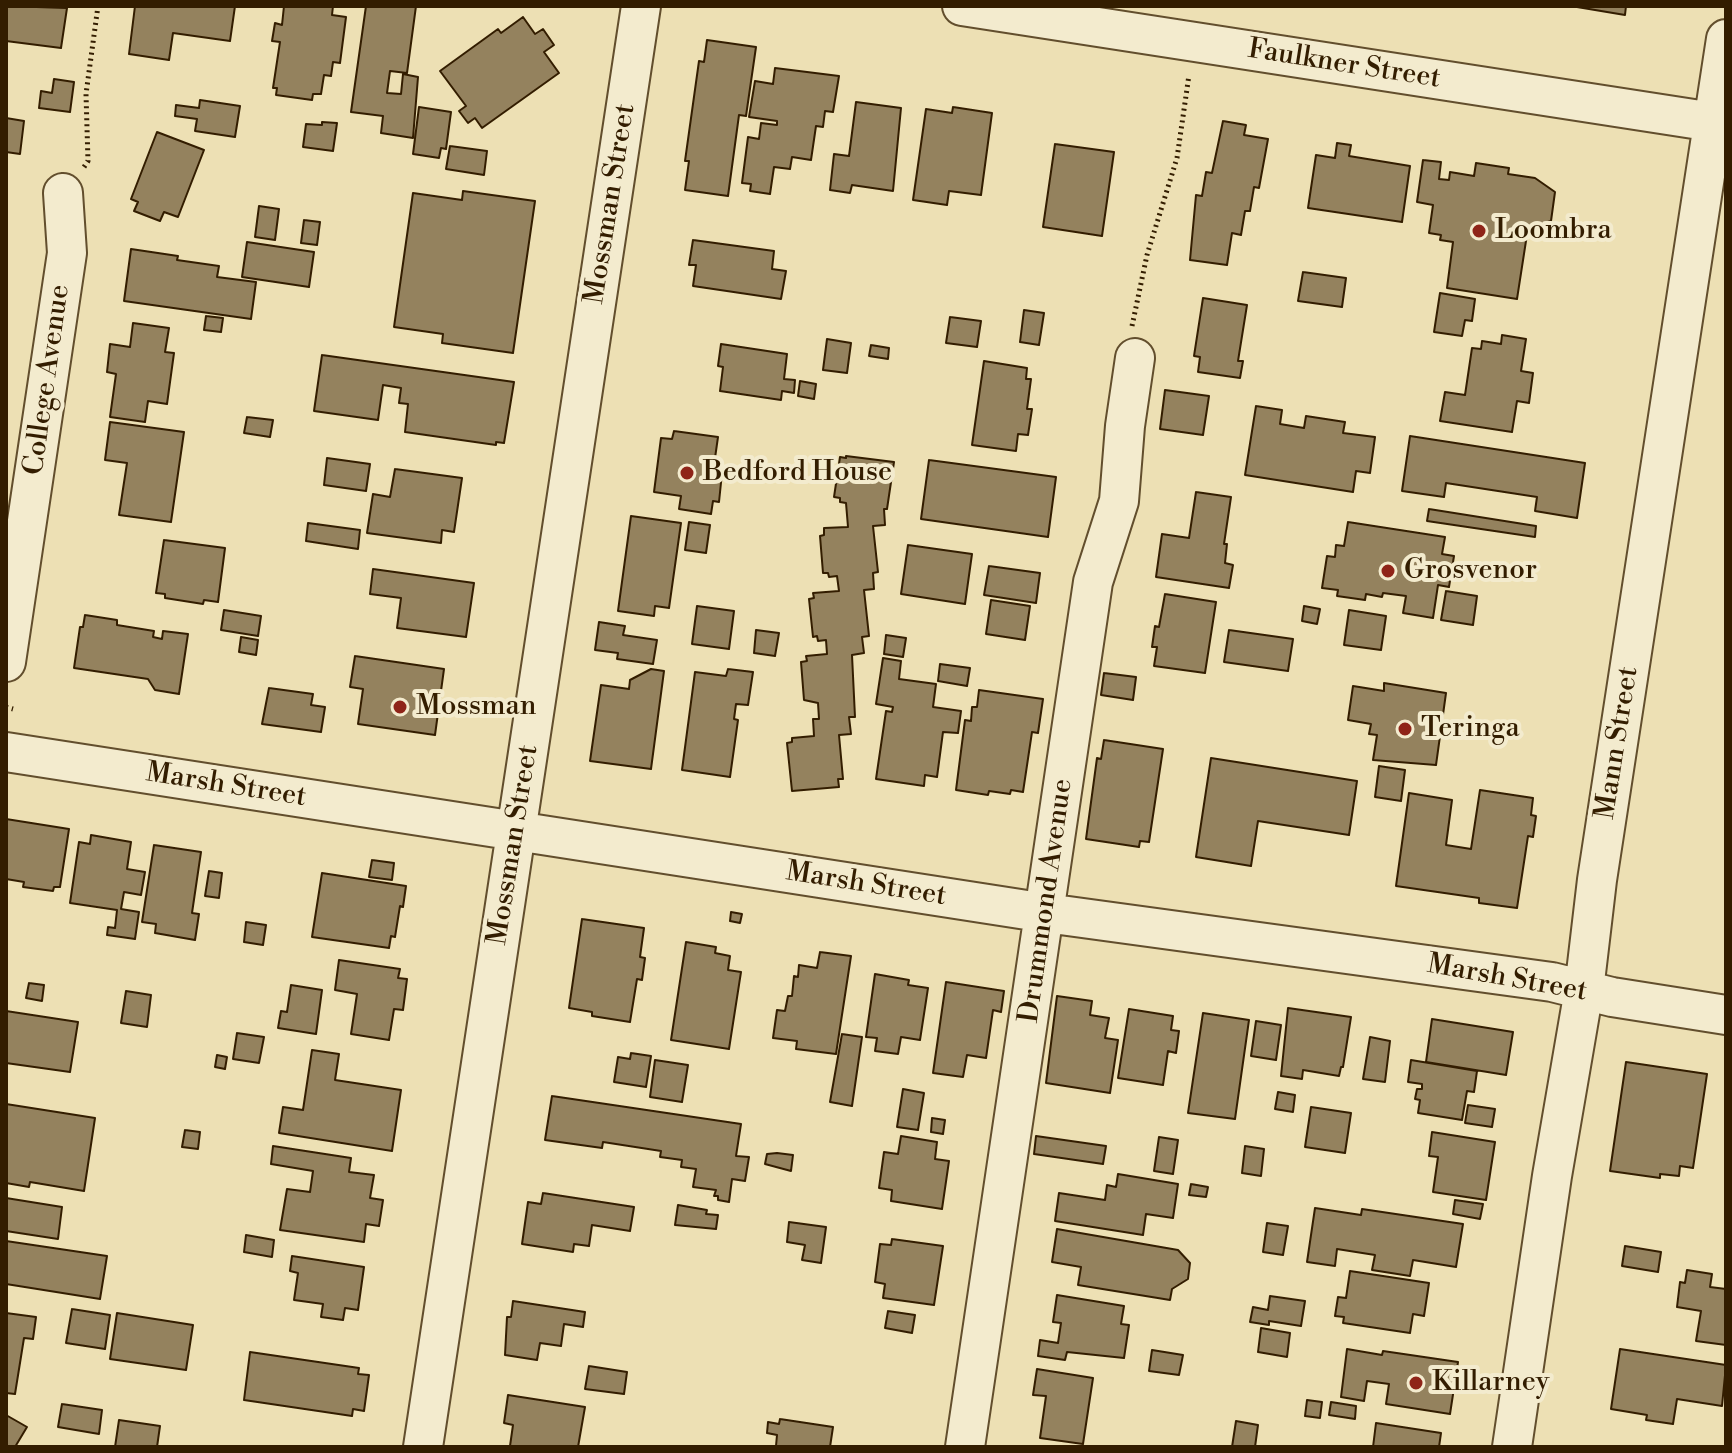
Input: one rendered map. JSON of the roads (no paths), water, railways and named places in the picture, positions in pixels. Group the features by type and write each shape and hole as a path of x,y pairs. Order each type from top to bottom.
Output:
{"street":[{"name":"Mossman Street","path":"423,1447 641,6"},
{"name":"Faulkner Street","path":"962,6 1151,21 1719,123"},
{"name":"Mann Street","path":"1512,1447 1552,1176 1584,990 1597,880 1719,123 1726,39"},
{"name":"College Avenue","path":"6,662 67,253 63,193"},
{"name":"Drummond Avenue","path":"965,1447 1093,582 1119,501 1134,342"},
{"name":"Marsh Street","path":"6,752 1046,913 1552,982 1612,997 1726,1015"}],"place":[{"name":"Loombra","path":"1479,231"},
{"name":"Bedford House","path":"687,473"},
{"name":"Grosvenor","path":"1388,571"},
{"name":"Mossman","path":"400,707"},
{"name":"Teringa","path":"1405,729"},
{"name":"Killarney","path":"1416,1383"}]}
